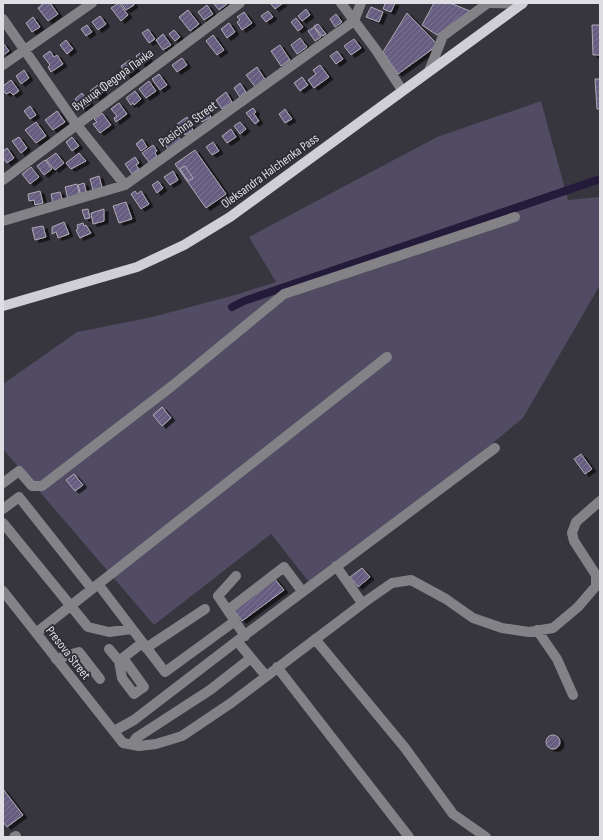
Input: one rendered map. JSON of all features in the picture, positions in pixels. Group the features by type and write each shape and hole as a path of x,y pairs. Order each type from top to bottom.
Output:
{"main road":[{"name":"Oleksandra Halchenka Pass","path":"3,306 137,267 184,245 230,217 522,3"}],"street":[{"path":"3,65 92,3"},
{"name":"вулиця Федора Панка","path":"3,180 240,3"},
{"path":"340,3 376,50 402,90"},
{"path":"354,21 362,3"},
{"path":"429,71 444,36 490,3 522,3"},
{"path":"3,19 76,124 125,185"},
{"name":"Pasichna Street","path":"3,221 125,185 354,21"},
{"path":"4,480 19,472 32,486 42,486 172,386 284,294 515,217"},
{"path":"36,633 387,357"},
{"path":"114,731 134,720 302,591 495,448"},
{"path":"3,509 19,497 132,629 165,672 235,621"},
{"path":"252,658 210,690 136,738 132,744 139,746 156,744 182,736 266,676 362,603 392,583 411,580 446,599 473,618 502,628 529,632 553,628 578,606 596,586 596,575 574,542 572,533 576,522 600,501"},
{"path":"3,523 88,626 109,632 132,629"},
{"path":"336,566 362,603"},
{"path":"228,610 284,567 302,591"},
{"path":"236,576 218,596 235,621 241,638 252,658 266,676"},
{"name":"Presova Street","path":"3,591 123,743 132,744"},
{"path":"109,649 121,660 205,609"},
{"path":"538,630 557,659 573,695"},
{"path":"315,638 405,748 453,814 486,837"},
{"path":"56,659 79,652 100,679"},
{"path":"278,667 409,837"}],"shaded area":[{"path":"541,101 568,200 600,197 600,285 523,418 449,479 309,582 271,534 154,625 3,449 3,384 77,332 152,317 235,295 276,282 249,237 437,137"}],"building":[{"path":"44,3 50,3 58,14 48,21 38,8"},
{"path":"119,3 128,15 121,21 111,8"},
{"path":"121,3 133,3 134,5 126,10"},
{"path":"213,3 227,3 227,4 219,10"},
{"path":"270,3 283,3 275,9"},
{"path":"383,3 395,3 391,12 383,9 385,4"},
{"path":"434,3 450,3 470,11 437,35 422,25"},
{"path":"207,5 213,14 204,20 198,12"},
{"path":"371,7 383,12 379,22 366,17"},
{"path":"306,9 310,15 302,21 298,16"},
{"path":"188,10 199,24 190,31 179,17"},
{"path":"268,11 273,17 266,22 261,16"},
{"path":"244,12 252,23 242,30 237,22 240,20 237,17"},
{"path":"407,13 438,45 398,74 383,52"},
{"path":"336,14 342,22 335,27 330,19"},
{"path":"100,16 106,24 98,30 92,22"},
{"path":"33,17 40,27 32,32 26,23"},
{"path":"296,18 303,27 298,31 291,22"},
{"path":"229,23 235,32 227,38 221,29"},
{"path":"318,24 326,34 322,36 314,26"},
{"path":"87,25 92,32 86,36 81,29"},
{"path":"592,25 600,25 600,55 593,55"},
{"path":"314,27 321,37 315,41 308,31"},
{"path":"148,29 155,39 149,43 142,33"},
{"path":"174,30 180,37 175,41 169,34"},
{"path":"163,34 171,45 163,50 156,40"},
{"path":"213,35 224,50 217,55 206,41"},
{"path":"300,38 307,47 297,54 291,45"},
{"path":"354,39 361,48 351,55 344,46"},
{"path":"66,40 73,49 67,54 60,45"},
{"path":"3,43 9,51 3,55"},
{"path":"280,45 290,60 281,66 271,51"},
{"path":"50,51 54,57 57,55 63,64 51,72 48,67 50,65 43,56"},
{"path":"143,51 149,60 142,65 136,56"},
{"path":"337,51 343,59 336,64 330,56"},
{"path":"182,58 187,65 177,72 172,65"},
{"path":"130,60 136,69 127,76 121,66"},
{"path":"320,65 329,77 314,88 308,80 316,74 313,70"},
{"path":"257,67 266,81 256,88 246,75"},
{"path":"24,70 29,78 21,84 16,76"},
{"path":"159,74 167,85 160,90 152,79"},
{"path":"302,77 308,85 300,91 294,83"},
{"path":"595,79 600,79 600,109 597,109"},
{"path":"11,80 19,91 13,95 10,92 6,94 3,90 3,86"},
{"path":"149,81 156,91 146,98 139,89"},
{"path":"240,83 246,92 240,97 234,88"},
{"path":"98,85 103,92 95,98 90,91"},
{"path":"135,91 141,99 134,105 133,103 131,105 126,98"},
{"path":"226,92 232,102 222,109 216,100"},
{"path":"82,93 90,104 82,109 75,99"},
{"path":"119,103 127,114 116,122 114,118 117,116 111,109"},
{"path":"30,106 36,115 30,119 24,111"},
{"path":"206,108 211,117 202,122 197,114"},
{"path":"253,108 256,112 254,114 259,121 255,124 246,113"},
{"path":"285,109 292,119 285,123 279,114"},
{"path":"57,111 65,122 53,130 45,120"},
{"path":"102,113 111,125 100,133 93,124 97,122 94,119"},
{"path":"187,117 193,130 185,135 177,124"},
{"path":"36,122 46,136 36,143 25,130"},
{"path":"240,122 246,129 240,134 234,126"},
{"path":"231,129 236,137 227,143 222,136"},
{"path":"175,132 181,140 168,149 162,141"},
{"path":"19,137 27,148 21,153 12,141"},
{"path":"72,137 79,146 72,151 66,142"},
{"path":"142,139 147,147 141,151 136,144"},
{"path":"213,142 219,151 212,155 206,147"},
{"path":"153,145 157,151 155,153 157,156 149,162 142,153"},
{"path":"7,148 14,158 7,163 3,158 3,151"},
{"path":"195,150 226,194 206,208 175,164"},
{"path":"56,153 64,163 55,170 46,160"},
{"path":"79,153 86,161 71,169 66,163"},
{"path":"135,157 139,163 136,165 139,169 132,174 125,164"},
{"path":"45,160 52,169 44,175 37,166"},
{"path":"185,166 193,178 188,181 180,169"},
{"path":"31,167 39,177 30,184 22,174"},
{"path":"173,171 178,180 170,185 164,177"},
{"path":"99,176 102,187 93,190 90,179"},
{"path":"158,181 163,188 157,193 152,185"},
{"path":"84,183 87,195 81,196 78,185"},
{"path":"77,184 80,196 68,199 65,187"},
{"path":"40,191 43,203 35,205 34,200 29,201 28,194"},
{"path":"135,191 137,194 141,191 149,204 141,209 131,194"},
{"path":"60,192 63,202 53,204 51,194"},
{"path":"126,202 132,219 119,223 113,206"},
{"path":"88,209 90,218 85,219 82,210"},
{"path":"104,209 104,221 93,224 91,213"},
{"path":"64,222 69,234 58,238 56,232 52,234 52,227"},
{"path":"83,223 91,233 80,238 76,230 78,229 77,225"},
{"path":"43,226 46,237 35,240 32,228"},
{"path":"162,407 171,418 162,426 153,415"},
{"path":"581,454 592,469 585,474 574,459"},
{"path":"74,474 83,485 75,491 66,480"},
{"path":"362,568 370,577 358,587 350,577"},
{"path":"274,578 284,590 242,621 232,608"},
{"path":"553,735 558,737 560,742 558,747 553,749 548,747 546,742 548,737"},
{"path":"3,789 23,815 7,827 3,822"}],"waterway":[{"path":"232,307 244,301 600,179"}]}
